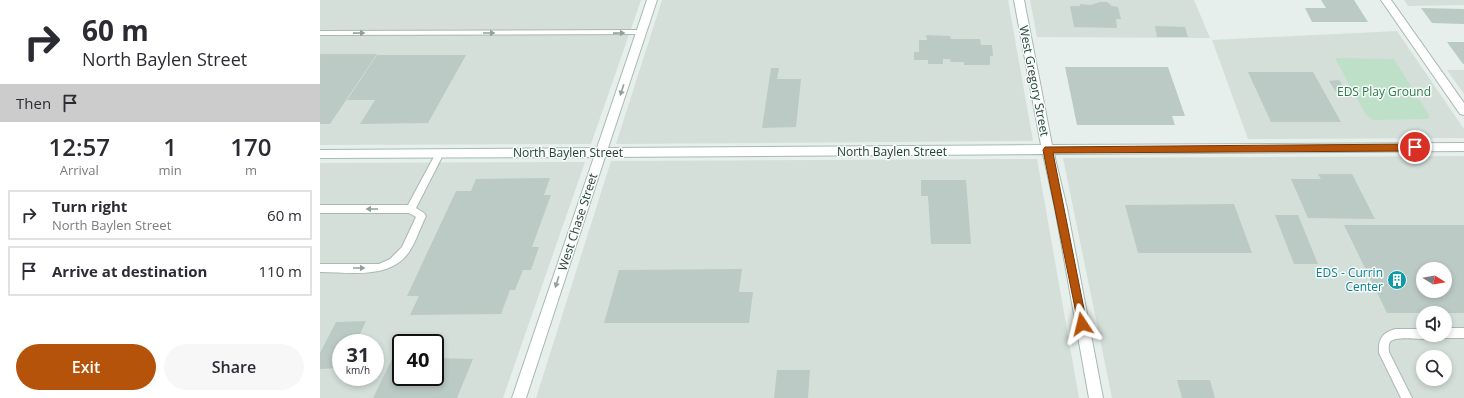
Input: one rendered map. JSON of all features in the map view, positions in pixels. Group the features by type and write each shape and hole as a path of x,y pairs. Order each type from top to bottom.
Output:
{"street":[{"name":"West Chase Street","path":"519,398 652,0"},
{"name":"West Gregory Street","path":"1019,0 1039,110 1062,216 1096,398"},
{"path":"1386,0 1464,111"},
{"name":"North Baylen Street","path":"320,154 1464,147"}],"lane":[{"path":"320,33 641,32"},
{"path":"411,209 440,153"},
{"path":"320,209 411,209 421,216 405,250 392,262 380,268 320,268"},
{"path":"1452,333 1464,333"},
{"path":"1407,398 1384,353 1382,345 1383,340 1388,336 1416,334"}],"shaded area":[{"path":"320,0 641,0 591,144 320,145"},
{"path":"662,0 1008,0 1033,141 616,144"},
{"path":"1030,0 1194,0 1210,38 1037,37"},
{"path":"1404,0 1464,0 1464,5 1408,6"},
{"path":"1397,31 1464,129 1464,138 1248,139 1212,40"},
{"path":"1447,70 1464,70 1464,94"},
{"path":"1464,156 1464,398 1112,398 1063,158"},
{"path":"1037,159 1079,398 536,398 611,161"},
{"path":"585,162 503,398 320,398 320,163"}],"green space":[{"name":"EDS Play Ground","path":"1335,58 1394,59 1429,115 1428,119 1373,120 1366,115"}],"building":[{"path":"1321,0 1354,0 1368,22 1312,22 1305,8 1326,8"},
{"path":"1100,2 1107,2 1112,6 1118,7 1121,19 1116,19 1117,28 1074,27 1070,6 1080,6 1080,4 1091,5"},
{"path":"1421,8 1464,9 1464,24 1432,23"},
{"path":"1155,26 1185,27 1188,37 1157,37"},
{"path":"926,35 950,36 951,39 980,39 981,45 992,45 993,56 990,56 990,65 964,65 964,62 951,62 950,59 943,59 943,64 928,64 928,60 914,60 914,52 919,52 919,40 927,40"},
{"path":"1447,42 1464,42 1464,64 1463,64"},
{"path":"320,54 377,54 330,124 320,124"},
{"path":"377,55 466,55 428,123 360,124 375,100 347,100"},
{"path":"1065,67 1168,67 1185,116 1172,116 1175,125 1077,125"},
{"path":"771,68 779,68 777,79 801,79 796,127 762,128"},
{"path":"1248,72 1313,72 1341,122 1271,122"},
{"path":"1339,80 1350,98 1340,98 1329,81"},
{"path":"1318,174 1352,174 1375,219 1308,218 1291,179 1321,179"},
{"path":"550,178 544,195 551,195 532,247 539,247 531,270 523,270 515,290 510,290 501,314 410,315 419,296 407,296 456,191 471,191 476,179"},
{"path":"921,180 966,180 971,244 931,244 928,196 921,196"},
{"path":"1234,204 1252,253 1138,253 1125,205"},
{"path":"1275,215 1298,215 1318,264 1294,264"},
{"name":"EDS - Currin Center","path":"1344,225 1464,225 1464,313 1452,313 1452,306 1416,306 1416,313 1387,313"},
{"path":"742,269 739,292 753,292 749,323 604,323 619,270"},
{"path":"366,321 360,334 332,334 332,368 320,369 320,353 336,322"},
{"path":"444,358 473,359 457,398 373,398 379,386 384,386 384,375 392,359 392,386 444,386"},
{"path":"777,370 810,370 808,398 774,398"},
{"path":"1177,380 1210,380 1215,398 1182,398"}],"place":[{"name":"EDS - Currin Center","path":"1397,280"}],"route":[{"path":"1082,324 1048,150 1084,148 1415,147"}]}
